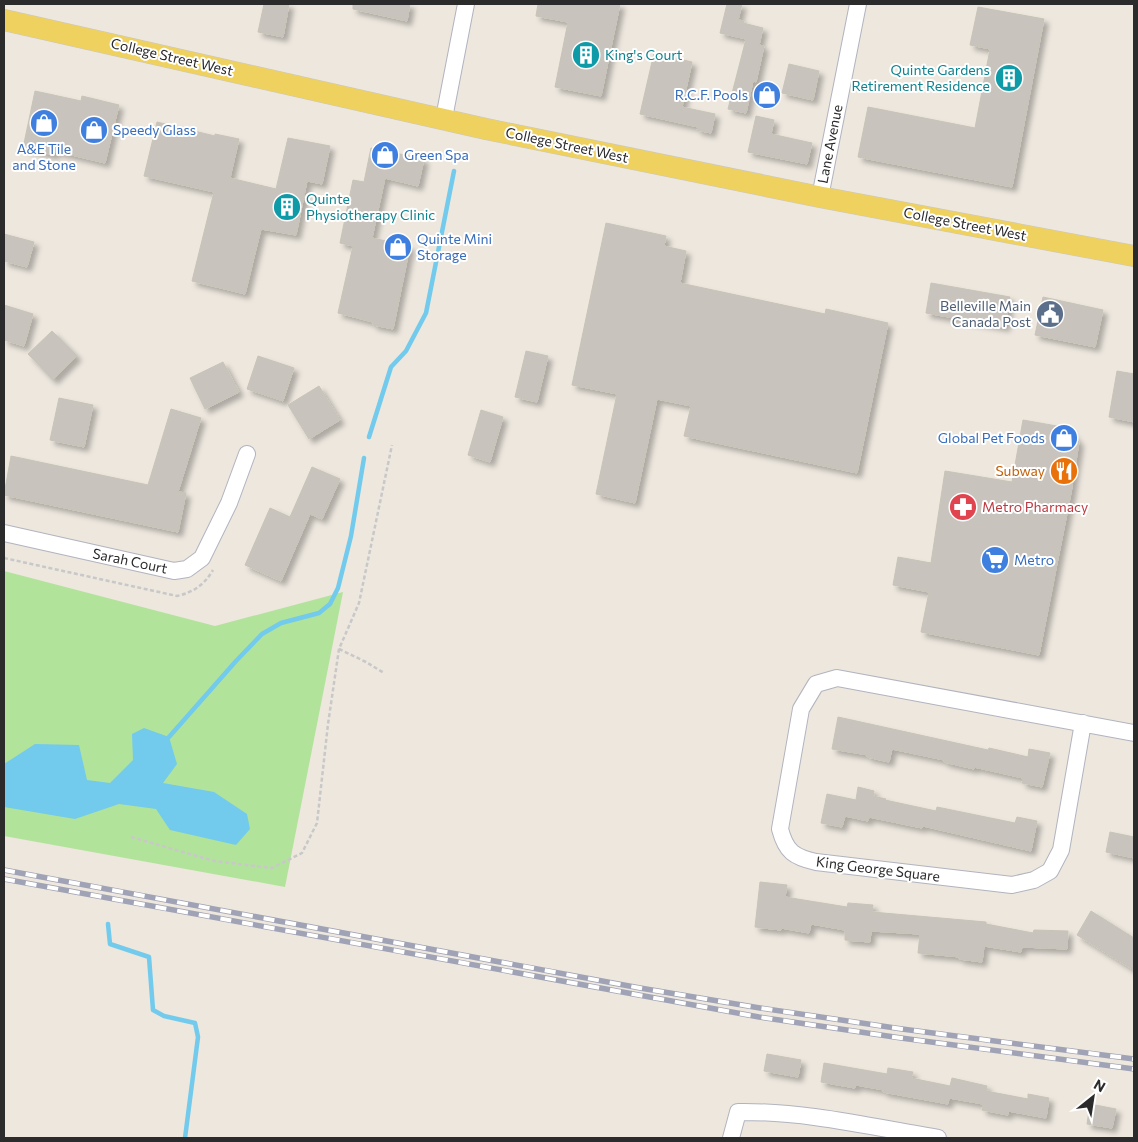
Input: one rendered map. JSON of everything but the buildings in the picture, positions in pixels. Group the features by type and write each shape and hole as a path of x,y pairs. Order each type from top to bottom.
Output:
{"main road":[{"name":"College Street West","path":"4,20 505,133 820,197 1134,256"}],"street":[{"path":"444,118 466,4"},
{"name":"Lane Avenue","path":"820,197 858,4"},
{"path":"202,558 229,503 247,454"},
{"name":"Sarah Court","path":"4,533 174,571 187,569 202,558"},
{"name":"King George Square","path":"1083,723 1062,850 1050,871 1034,880 1012,885 816,862 798,858 784,844 780,829 801,709 816,684 837,678 1083,723 1134,733"},
{"path":"731,1138 738,1112 790,1113 938,1138"}],"path":[{"path":"131,837 214,861 272,868 302,853 317,823 328,724 339,649 359,603 392,445"},
{"path":"4,558 177,596 199,588 217,564 202,558"},
{"path":"339,649 384,673"}],"green space":[{"path":"4,571 215,626 343,592 285,887 4,836"}],"water":[{"path":"144,728 169,737 177,764 163,783 214,792 247,814 250,829 236,845 170,830 156,809 119,804 75,819 4,807 4,764 35,744 79,745 87,780 110,783 133,760 132,734"}],"waterway":[{"path":"369,437 391,367 406,351 426,313 454,171"},
{"path":"169,737 262,634 281,623 319,613 330,604 338,588 351,536 364,458"},
{"path":"108,924 110,944 149,957 153,1010 164,1016 195,1023 198,1037 185,1138"}],"railway":[{"path":"4,870 640,988 902,1029 1134,1059"},
{"path":"4,879 759,1017 1134,1069"}],"place":[{"name":"King's Court","path":"586,55"},
{"name":"Quinte Gardens Retirement Residence","path":"1009,78"},
{"name":"R.C.F. Pools","path":"767,95"},
{"name":"A&E Tile and Stone","path":"44,123"},
{"name":"Speedy Glass","path":"94,130"},
{"name":"Green Spa","path":"385,155"},
{"name":"Quinte Physiotherapy Clinic","path":"287,207"},
{"name":"Quinte Mini Storage","path":"398,247"},
{"name":"Belleville Main Canada Post","path":"1050,314"},
{"name":"Global Pet Foods","path":"1064,438"},
{"name":"Subway","path":"1064,471"},
{"name":"Metro Pharmacy","path":"963,507"},
{"name":"Metro","path":"995,560"}]}
